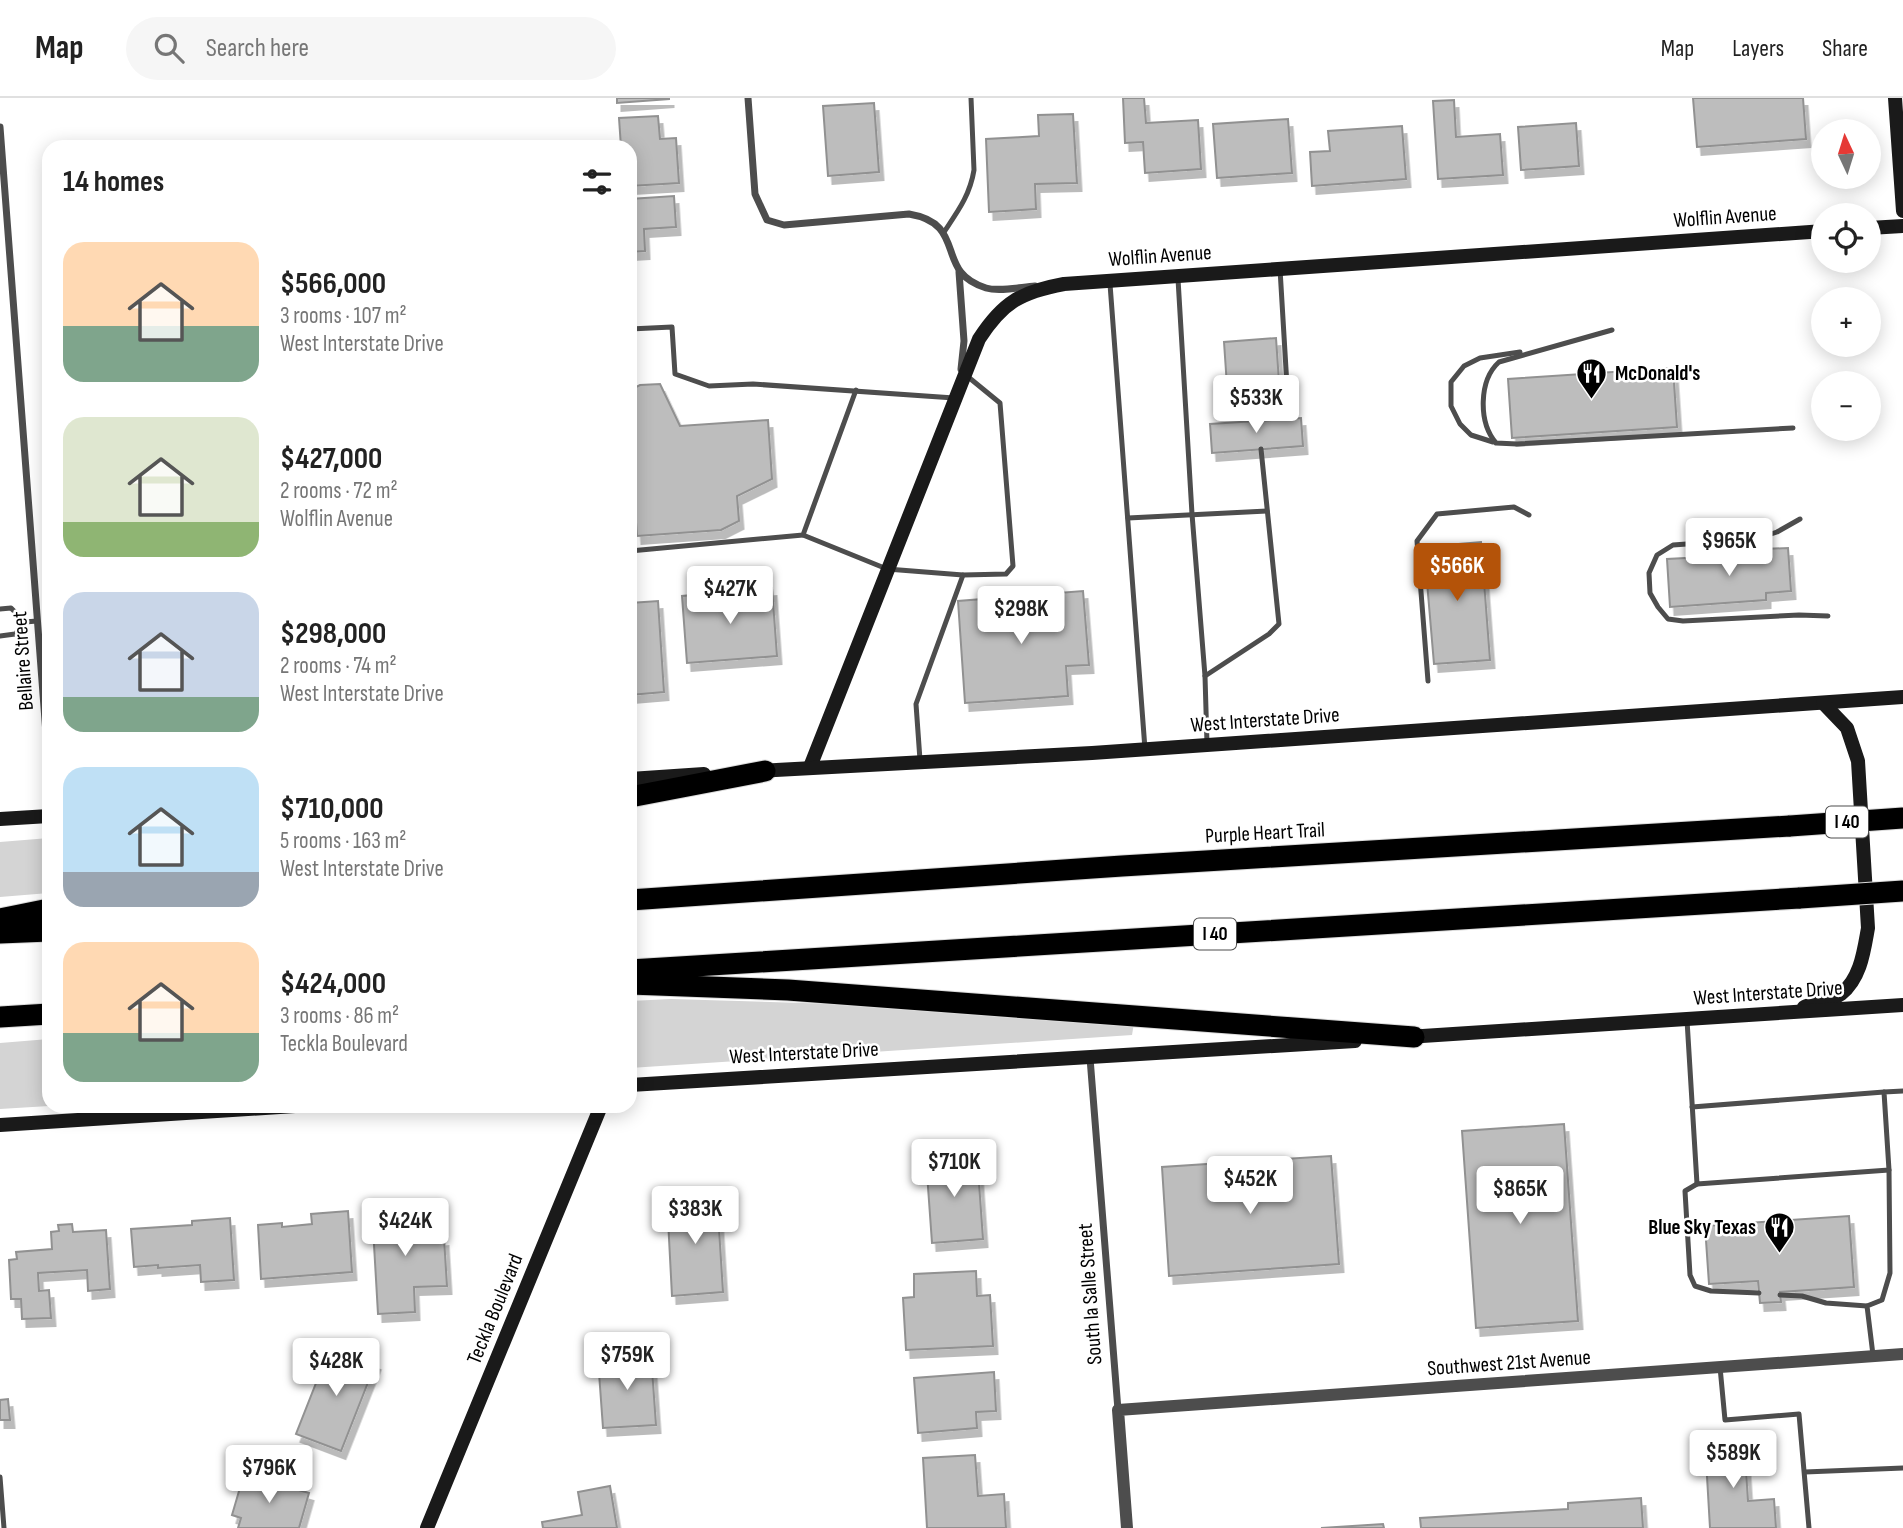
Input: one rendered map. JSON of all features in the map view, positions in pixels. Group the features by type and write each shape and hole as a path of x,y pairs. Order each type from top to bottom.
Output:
{"highway":[{"path":"637,796 765,771"},
{"name":"Purple Heart Trail","path":"637,900 1109,867 1903,818"},
{"name":"I 40","path":"637,970 1903,891"},
{"path":"0,919 42,910"},
{"path":"0,933 42,931"},
{"path":"637,984 788,990 1414,1037"},
{"path":"0,1017 42,1014"}],"main road":[{"path":"1895,98 1903,211"},
{"path":"1881,227 1903,226"},
{"name":"Wolflin Avenue","path":"810,766 979,339 993,316 1012,300 1035,289 1064,284 1811,232"},
{"name":"West Interstate Drive","path":"637,779 810,766 1146,749 1903,697"},
{"path":"1783,1013 1840,995 1852,982 1864,955 1868,928 1858,761 1847,728 1823,703"},
{"path":"0,819 42,816"},
{"name":"West Interstate Drive","path":"637,1085 1903,1006"},
{"path":"0,1125 186,1113"},
{"name":"Teckla Boulevard","path":"427,1528 598,1113"}],"street":[{"path":"748,98 755,194 767,220 784,225 909,214 934,221 944,232 959,272 964,341 956,394"},
{"name":"Bellaire Street","path":"0,127 42,684"},
{"path":"959,272 966,279 989,289 1064,284"},
{"name":"South la Salle Street","path":"1090,1057 1127,1528"},
{"name":"Southwest 21st Avenue","path":"1118,1410 1903,1354"}],"lane":[{"path":"944,232 969,192 972,181 974,170 971,98"},
{"path":"1258,421 1267,398 1287,386 1280,269"},
{"path":"1178,276 1205,676 1207,745"},
{"path":"1109,281 1146,749"},
{"path":"637,329 672,327 675,374 709,386 753,384 956,394"},
{"path":"1612,330 1566,344 1479,358 1464,366 1451,382 1451,406 1460,424 1471,435 1496,443 1517,444 1793,428"},
{"path":"1496,443 1487,432 1484,414 1489,370 1499,362 1537,349"},
{"path":"637,550 803,536 887,569 963,575 1006,574 1013,566 1000,403 964,374"},
{"path":"803,536 856,390"},
{"path":"1205,676 1269,634 1279,624 1261,449"},
{"path":"1428,681 1418,541 1422,534 1437,514 1453,511 1514,507 1530,516"},
{"path":"1128,518 1267,511"},
{"path":"1800,519 1777,532 1756,539 1673,545 1657,555 1649,573 1650,593 1668,619 1683,621 1828,616"},
{"path":"920,761 916,704 963,575"},
{"path":"0,610 11,608 25,622"},
{"path":"0,636 15,634 25,622 37,621"},
{"path":"1687,1020 1697,1184"},
{"path":"1692,1107 1903,1091"},
{"path":"1780,1295 1802,1296 1826,1303 1867,1306 1882,1300 1890,1273 1889,1170 1884,1093"},
{"path":"1759,1293 1712,1291 1695,1286 1690,1275 1685,1191 1697,1184 1889,1170"},
{"path":"1867,1306 1873,1356"},
{"path":"1720,1367 1725,1420 1799,1414 1809,1528"},
{"path":"1805,1472 1903,1468"},
{"path":"0,1477 4,1528"}],"shaded area":[{"path":"42,839 42,894 0,897 0,842"},
{"path":"671,999 901,1006 1134,1023 1132,1035 637,1068 637,1001"},
{"path":"42,1040 42,1106 0,1109 0,1043"}],"building":[{"path":"617,98 669,98 669,99 617,103"},
{"path":"1123,98 1144,98 1146,123 1198,120 1201,169 1145,173 1143,142 1125,143"},
{"path":"1693,98 1803,98 1806,139 1697,147"},
{"path":"1454,100 1456,137 1500,134 1503,175 1438,179 1433,101"},
{"path":"874,103 879,172 828,176 823,106"},
{"path":"1073,114 1077,183 1035,184 1036,209 989,212 986,139 1039,136 1038,115"},
{"path":"658,116 660,139 676,138 679,183 637,186 637,140 621,140 619,118"},
{"path":"1288,119 1292,173 1217,178 1213,124"},
{"path":"1576,123 1579,166 1521,170 1518,127"},
{"path":"1402,126 1406,179 1312,186 1310,152 1330,151 1328,131"},
{"path":"674,196 676,227 644,229 645,251 637,252 637,199"},
{"path":"1276,338 1279,382 1227,386 1224,342"},
{"name":"McDonald's","path":"1673,368 1677,427 1512,438 1508,379"},
{"path":"660,384 680,426 768,420 772,479 737,496 739,521 721,530 637,536 637,386"},
{"path":"1301,418 1303,446 1212,453 1210,424"},
{"path":"1481,542 1490,660 1434,664 1424,547"},
{"path":"1788,548 1791,591 1766,593 1766,600 1670,607 1667,559 1724,556 1724,559 1741,558 1740,550"},
{"path":"772,588 777,656 687,663 682,596"},
{"path":"1083,591 1089,665 1066,666 1068,696 965,703 958,601"},
{"path":"658,601 664,692 637,694 637,602"},
{"path":"1564,1124 1578,1321 1476,1328 1462,1131"},
{"path":"977,1155 983,1239 932,1243 926,1159"},
{"path":"1331,1156 1339,1264 1169,1276 1162,1167"},
{"path":"717,1197 723,1292 672,1296 667,1200"},
{"path":"424,1207 426,1240 444,1238 447,1286 414,1287 415,1312 378,1314 372,1210"},
{"path":"348,1211 352,1272 261,1279 258,1225 282,1223 282,1227 312,1224 311,1214"},
{"name":"Blue Sky Texas","path":"1849,1216 1854,1287 1780,1292 1781,1302 1760,1303 1758,1281 1709,1284 1705,1226"},
{"path":"230,1218 234,1280 201,1282 200,1265 134,1267 131,1229 192,1225 192,1221"},
{"path":"72,1224 73,1232 106,1230 110,1289 88,1291 87,1270 38,1273 39,1291 49,1290 51,1318 22,1319 21,1299 11,1299 9,1260 17,1259 16,1252 52,1249 51,1232 59,1231 58,1225"},
{"path":"976,1271 977,1296 990,1295 993,1346 906,1350 903,1298 914,1297 914,1274"},
{"path":"331,1345 376,1362 341,1451 296,1434"},
{"path":"651,1355 656,1425 603,1428 598,1359"},
{"path":"994,1372 996,1411 976,1412 977,1428 918,1433 914,1378"},
{"path":"8,1399 10,1420 0,1420 0,1400"},
{"path":"1744,1439 1748,1501 1774,1499 1776,1528 1710,1528 1705,1442"},
{"path":"975,1455 978,1496 1004,1494 1006,1528 927,1528 923,1458"},
{"path":"244,1474 309,1493 299,1528 238,1528 241,1518 232,1515"},
{"path":"610,1486 617,1528 543,1528 542,1522 582,1515 578,1492"},
{"path":"1641,1498 1643,1528 1421,1528 1420,1518 1568,1509 1568,1503"},
{"path":"1383,1524 1384,1528 1321,1528"}],"place":[{"name":"McDonald's","path":"1592,400"},
{"name":"Blue Sky Texas","path":"1779,1254"}]}
